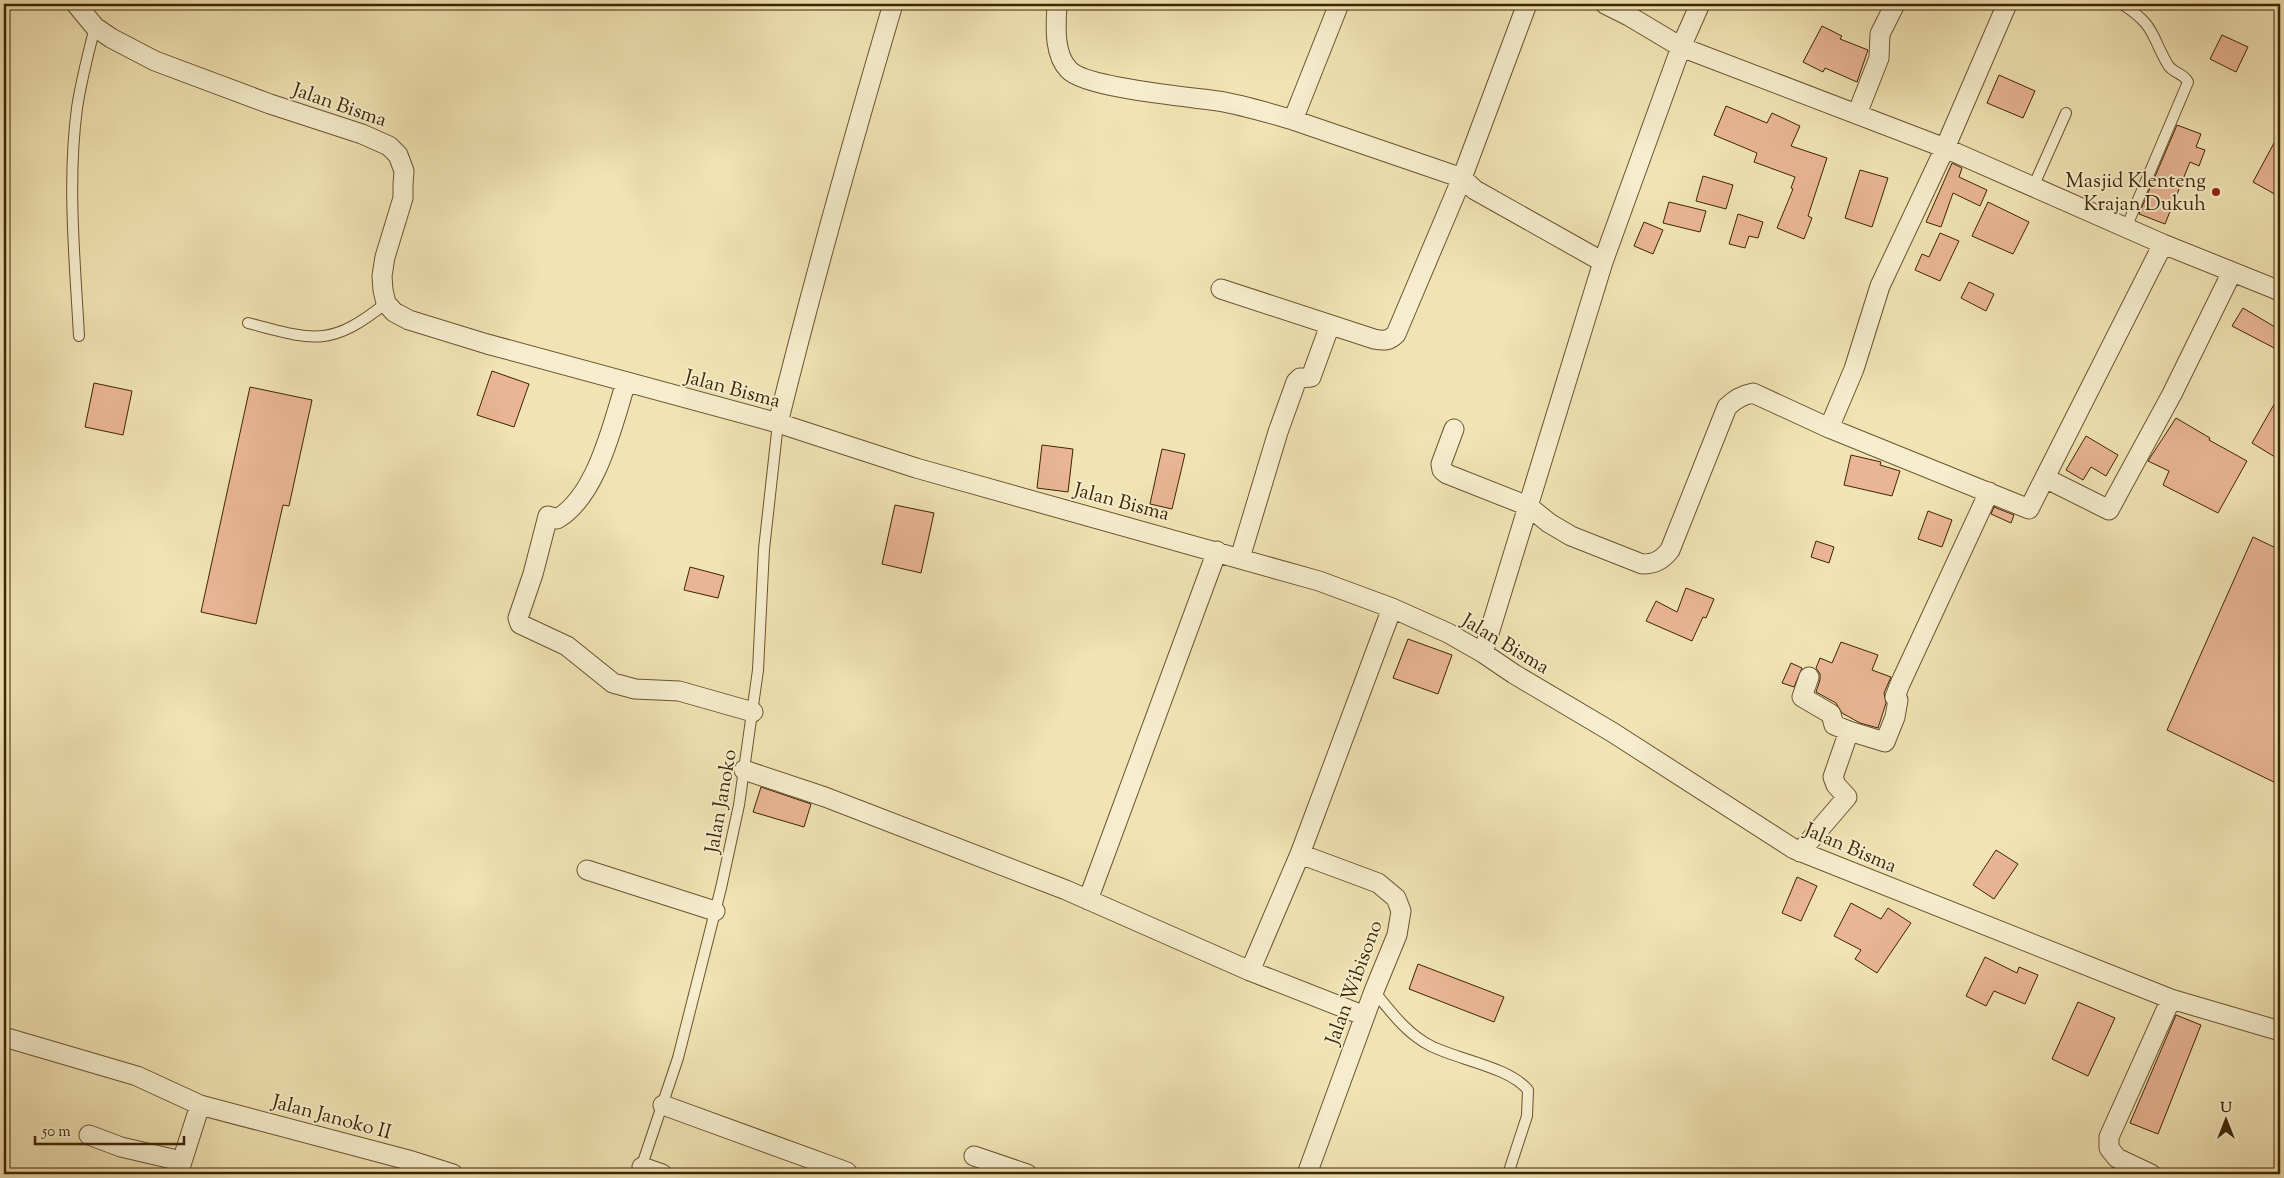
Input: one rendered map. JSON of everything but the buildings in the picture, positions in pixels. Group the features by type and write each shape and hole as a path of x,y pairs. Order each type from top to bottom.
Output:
{"street":[{"name":"Jalan Bisma","path":"76,4 95,27 111,38 155,61 270,104 362,134 389,146 398,155 404,178 403,198 385,257 382,276 386,303 394,312 409,320 778,423 916,468 1217,551 1319,581 1392,608 1448,633 1483,653 1514,674 1612,732 1800,852 2171,999 2280,1031"},
{"path":"778,423 848,156 893,4"},
{"path":"1058,4 1057,40 1064,64 1076,75 1088,80 1153,92 1218,101 1293,120 1462,178 1475,190 1603,262"},
{"path":"1293,120 1339,4"},
{"path":"1221,289 1382,341 1387,341 1396,334 1462,178 1527,4"},
{"path":"1605,4 1681,47 1945,148 2163,244 2280,291"},
{"path":"1483,653 1603,262 1681,47 1700,4"},
{"path":"1857,114 1879,58 1880,34 1895,4"},
{"path":"1828,428 1854,369 1880,286 1945,148 2008,4"},
{"path":"1454,429 1441,464 1442,470 1447,474 1528,506 1549,524 1571,536 1642,564 1653,564 1663,559 1670,550 1727,407 1742,395 1753,393 1828,428 2029,509 2163,244"},
{"path":"2045,478 2109,510 2172,394 2232,272"},
{"path":"1240,558 1296,382 1300,378 1311,377 1330,325"},
{"path":"626,382 605,449 595,473 567,513 557,518 548,516 533,574 518,618 520,624 567,646 613,683 635,689 679,691 753,712"},
{"path":"1809,677 1802,697 1831,714 1834,725 1885,742 1895,717 1898,700 1895,697 1900,684 1989,492"},
{"path":"1088,900 1217,551"},
{"path":"1250,971 1300,854 1392,608"},
{"path":"1800,852 1846,797 1836,785 1833,777 1850,731"},
{"path":"744,770 825,797 1088,900 1250,971 1365,1016"},
{"name":"Jalan Wibisono","path":"1300,854 1378,883 1391,893 1400,904 1401,911 1397,935 1365,1016 1314,1172"},
{"path":"587,870 715,911"},
{"path":"2151,1174 2117,1158 2109,1148 2109,1137 2171,999"},
{"name":"Jalan Janoko II","path":"4,1037 137,1076 200,1105 412,1161 453,1174"},
{"path":"89,1135 179,1168 200,1105"},
{"path":"663,1105 848,1172"},
{"path":"974,1156 1027,1174"},
{"path":"640,1171 662,1174"}],"lane":[{"path":"2122,4 2140,15 2150,26 2169,66 2186,78 2188,82 2126,228"},
{"path":"79,336 73,216 74,150 77,108 95,27"},
{"path":"2033,187 2066,113"},
{"path":"248,323 294,335 320,338 335,335 353,326 386,303"},
{"name":"Jalan Janoko","path":"640,1171 678,1058 715,911 739,805 753,712 768,495 778,423"},
{"path":"1374,991 1411,1034 1452,1055 1502,1073 1523,1084 1528,1090 1526,1116 1508,1174"}],"place":[{"name":"Masjid Klenteng Krajan Dukuh","path":"2216,192"}]}
